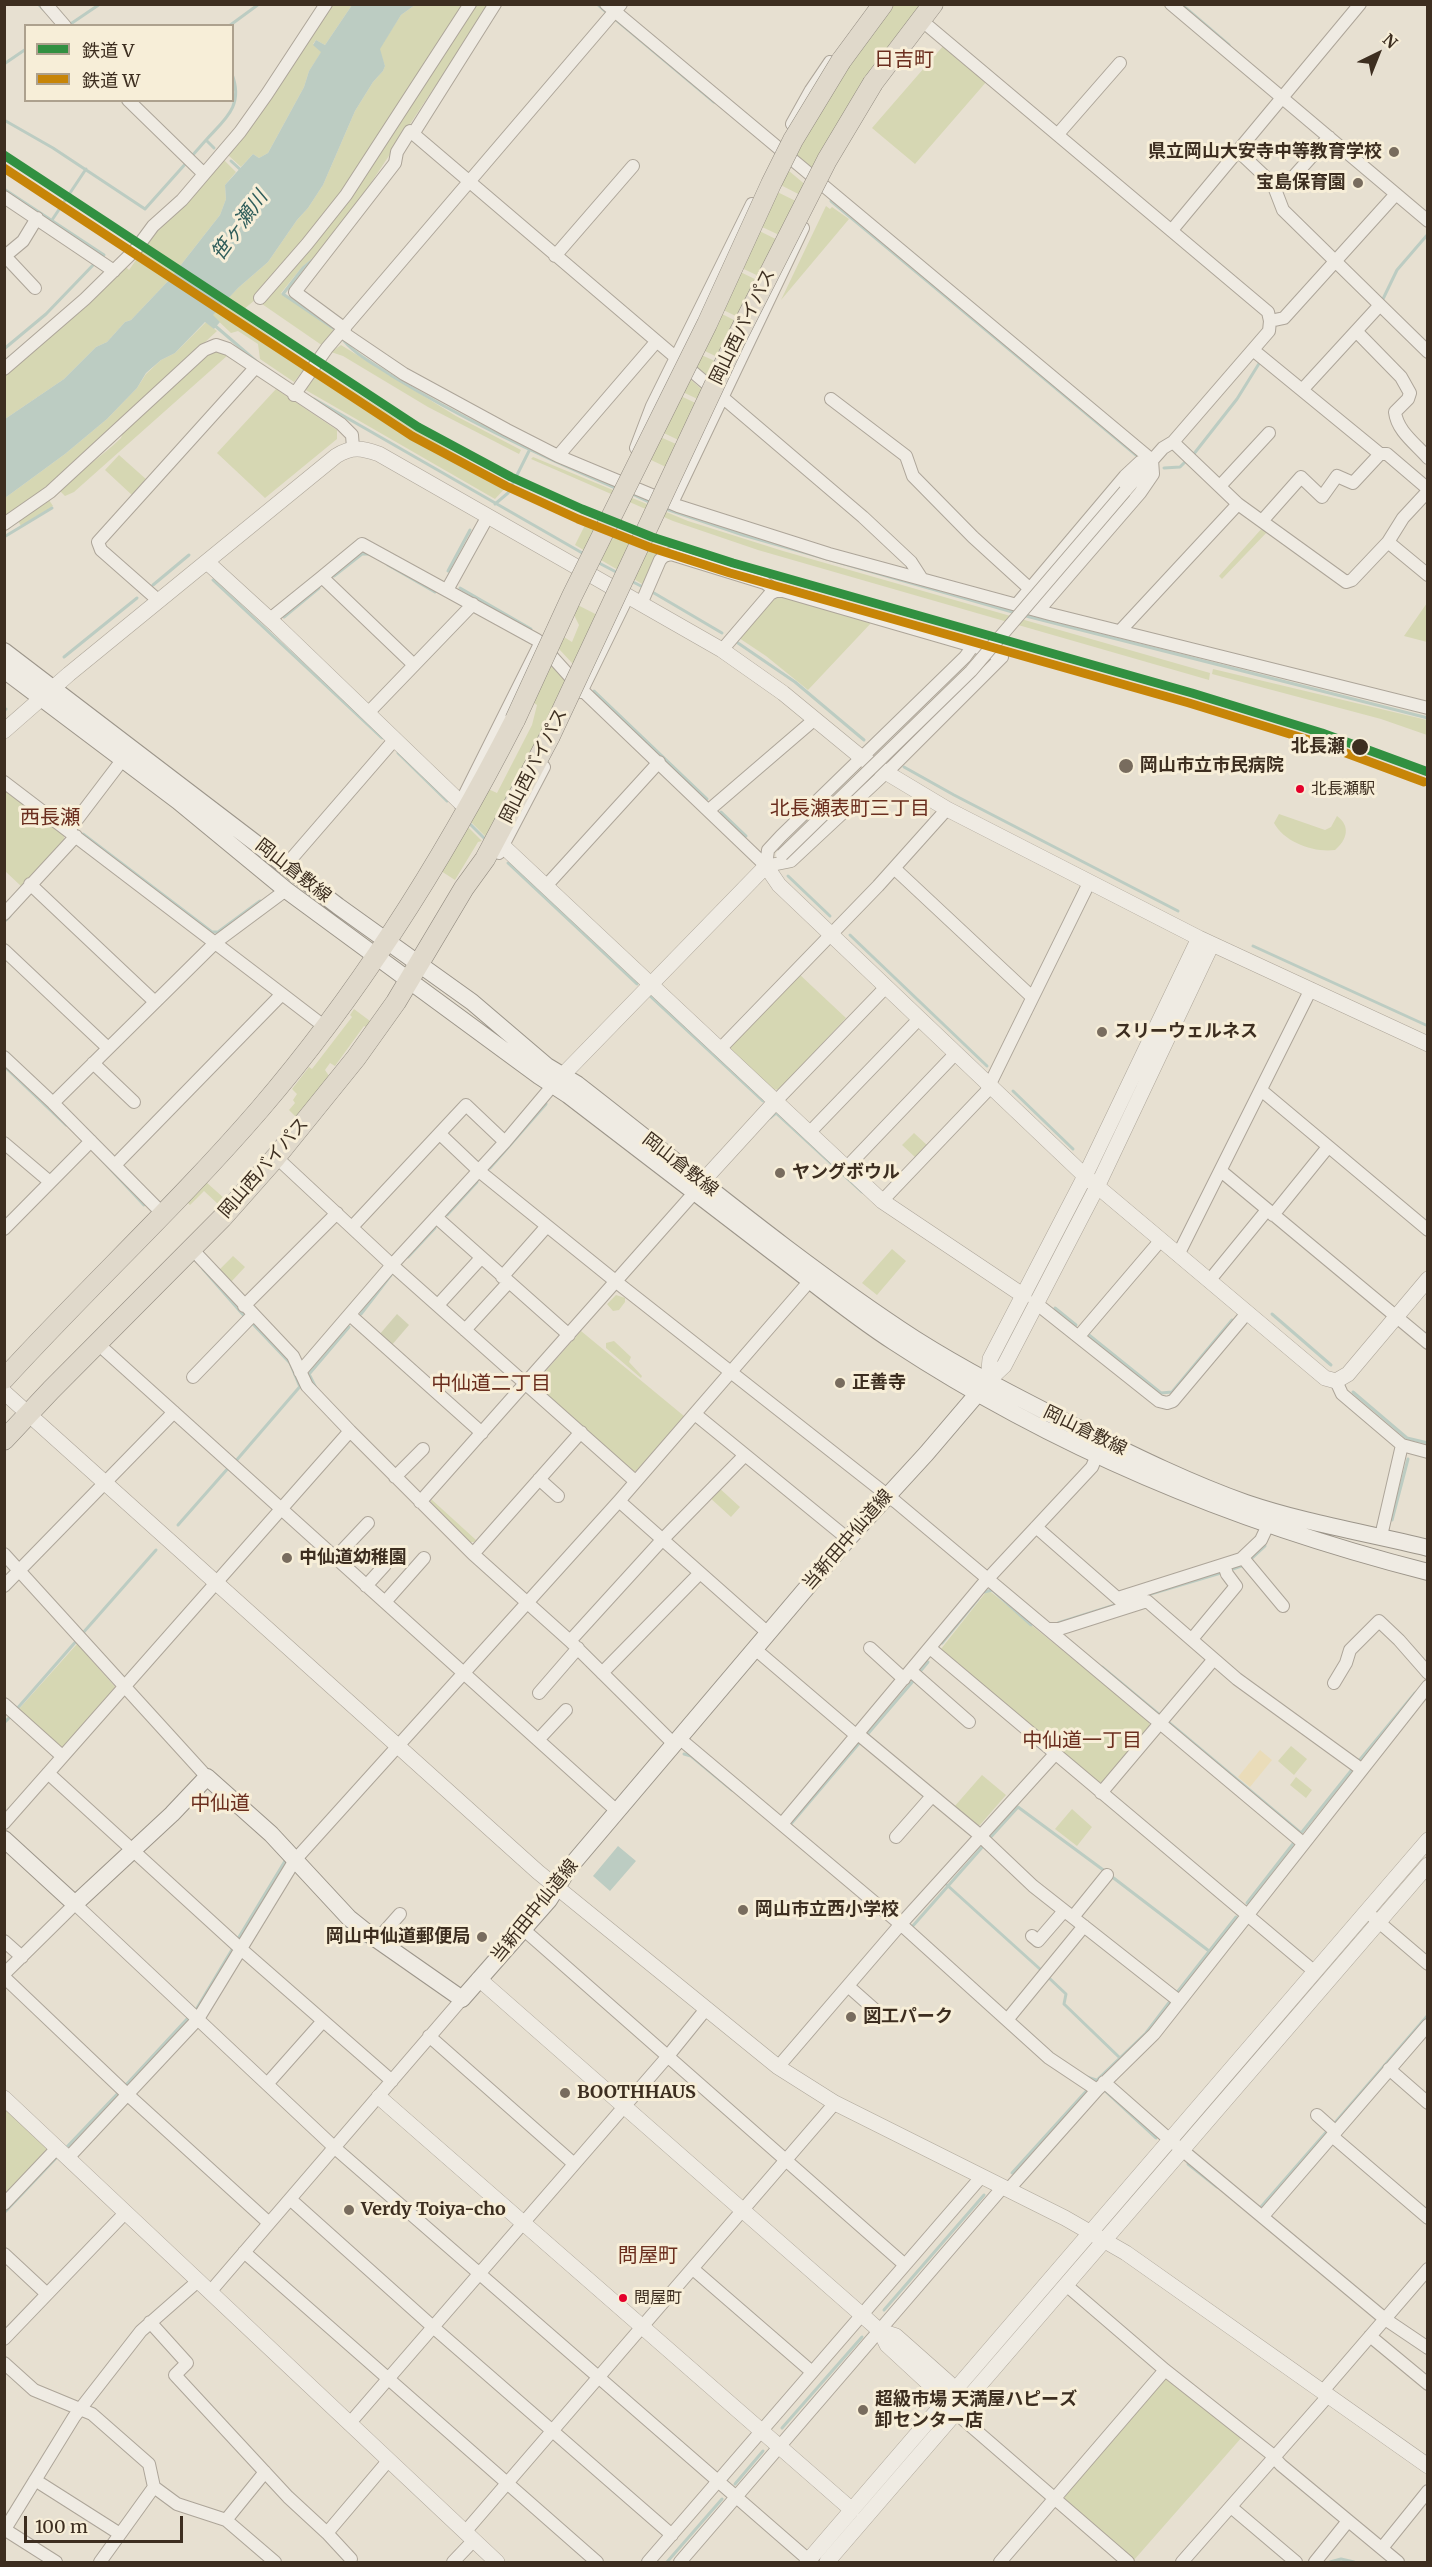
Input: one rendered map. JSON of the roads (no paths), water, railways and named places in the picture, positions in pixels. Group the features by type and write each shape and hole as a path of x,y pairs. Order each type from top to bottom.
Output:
{"highway":[{"name":"岡山西バイパス","path":"4,1379 261,1108 325,1027 382,949 426,882 475,797 514,720 572,596 707,324 771,184 794,140 841,62 883,4"},
{"name":"岡山西バイパス","path":"4,1440 192,1249 276,1157 356,1058 396,1002 464,888 501,833 550,736 735,341 827,160 873,83 933,4"}],"main road":[{"name":"岡山倉敷線","path":"4,651 123,759 286,890 414,971 472,1002 547,1065 557,1080 815,1276 891,1341 983,1388 1205,1486 1273,1511 1428,1548"},
{"name":"岡山倉敷線","path":"4,670 48,693 286,865 382,949"},
{"name":"岡山倉敷線","path":"983,1388 1096,1455 1140,1476 1268,1525 1363,1555 1428,1572"},
{"name":"当新田中仙道線","path":"462,1999 523,1929 557,1887 569,1868 848,1539 983,1388"},
{"path":"4,1839 75,1904 204,1780 272,1834 292,1864 349,1918 462,1999"}],"street":[{"path":"46,4 64,24"},
{"path":"4,369 50,332 136,249 153,226 182,200 267,94 326,4"},
{"path":"260,298 346,195 470,4"},
{"path":"413,134 495,4"},
{"path":"623,483 652,406 779,149 811,90 871,4"},
{"path":"672,503 823,186 880,88 944,4"},
{"path":"1171,4 1428,221"},
{"path":"1172,230 1360,4"},
{"path":"296,391 614,7 779,149 1152,460 1153,474 1140,493 1039,610"},
{"path":"303,1379 350,1315 392,1265 505,1142 557,1080 766,866 782,855 971,670 1152,460 1163,448 1173,442 1269,331 1268,312 927,25"},
{"path":"1058,134 1120,63"},
{"path":"130,102 204,174"},
{"path":"922,579 911,562 863,517 410,131 397,152 395,163 295,292 342,333 404,374 558,456 672,503 758,532 922,579 1428,708"},
{"path":"1287,184 1329,137"},
{"path":"1238,151 1273,184 1283,210 1428,352"},
{"path":"555,256 633,166"},
{"path":"1270,321 1284,318 1396,194"},
{"path":"4,197 114,271"},
{"path":"35,288 5,256 23,241 37,218"},
{"path":"1302,390 1380,305"},
{"path":"1356,332 1401,377 1410,393 1408,399 1395,412 1396,418 1404,433 1428,458"},
{"path":"558,456 656,342"},
{"path":"4,524 50,492 204,350 216,345 228,349 255,368 296,391 341,424 352,435 353,448"},
{"path":"1173,442 1238,504 1346,582 1352,580 1389,542 1403,518 1427,493 1387,454 1380,454 1253,350"},
{"path":"159,601 101,550 98,542 255,368"},
{"path":"831,399 906,456 913,476 973,537 1029,588"},
{"path":"1220,486 1269,433"},
{"path":"4,731 336,456 353,448 364,448 379,454 722,650 755,672 862,758 947,809 1206,941 1428,1044"},
{"path":"1262,521 1301,477 1322,498 1337,476 1353,483 1380,454"},
{"path":"1017,604 1125,476 1140,462 1152,460"},
{"path":"1120,631 1238,504"},
{"path":"447,590 488,516"},
{"path":"1389,542 1428,575"},
{"path":"270,619 362,544 473,604 540,644 582,690 766,866 779,885 1085,1176 1325,1378 1336,1381 1348,1374 1428,1279"},
{"path":"464,888 487,871 503,846 582,690 634,600 664,555 671,554 765,583 776,591"},
{"path":"207,562 270,619 461,803"},
{"path":"426,882 433,853 461,803 577,568"},
{"path":"322,577 414,665"},
{"path":"722,650 770,594 783,591 973,646 1002,657 885,773 791,861 766,866"},
{"path":"368,713 473,604"},
{"path":"766,866 768,850 781,836 965,657 973,646"},
{"path":"709,810 814,719"},
{"path":"286,865 395,738"},
{"path":"4,914 72,833 123,759"},
{"path":"546,886 659,762"},
{"path":"4,782 325,1027"},
{"path":"721,1048 894,868 947,809"},
{"path":"503,846 882,1201 1030,1300 1079,1336 1159,1401 1167,1403 1173,1401 1248,1313"},
{"path":"894,868 1032,997"},
{"path":"882,1201 986,1092 1089,883"},
{"path":"30,884 154,1001"},
{"path":"53,1103 216,942 286,890"},
{"path":"1030,1300 1085,1176 1206,941"},
{"path":"983,1388 990,1359 1030,1300 1097,1187 1206,941"},
{"path":"4,950 108,1048"},
{"path":"420,1502 698,1187 776,1101 886,987"},
{"path":"1178,1255 1311,989"},
{"path":"115,1165 282,994"},
{"path":"810,1132 920,1019"},
{"path":"847,1167 956,1053"},
{"path":"4,1057 53,1103 88,1144 115,1165 162,1214"},
{"path":"93,1063 134,1102"},
{"path":"1261,1090 1428,1230"},
{"path":"352,1227 466,1105 505,1142"},
{"path":"440,1134 479,1171 887,1496 1163,1720 1299,1839"},
{"path":"4,1143 50,1182"},
{"path":"4,1229 88,1144"},
{"path":"1209,1281 1328,1147"},
{"path":"276,1157 392,1265 635,1481"},
{"path":"1221,1172 1428,1343"},
{"path":"193,1377 337,1213"},
{"path":"436,1217 569,1335"},
{"path":"465,1330 547,1226"},
{"path":"1079,1336 1160,1241"},
{"path":"192,1249 248,1315 293,1356 303,1379 350,1431 398,1475 420,1502 473,1554 526,1604 574,1644 676,1741 782,1824 1009,2018 1049,2058 1097,2086 1176,2145 1385,2319 1428,2348"},
{"path":"438,1305 481,1258"},
{"path":"4,2204 62,2153 123,2090 198,2019 237,1945 292,1864 619,1501 815,1276"},
{"path":"350,1315 482,1433"},
{"path":"97,1343 618,1812"},
{"path":"1336,1381 1342,1394 1402,1445 1428,1452"},
{"path":"4,1392 557,1887 778,2067 835,2103 1006,2188 1126,2253 1428,2466"},
{"path":"4,1586 174,1412"},
{"path":"695,1414 848,1539"},
{"path":"4,1823 350,1431"},
{"path":"473,1554 581,1432"},
{"path":"1380,1536 1402,1445"},
{"path":"398,1475 423,1449"},
{"path":"539,1693 574,1644 662,1540 745,1455"},
{"path":"782,1824 912,1675 930,1648 987,1579 1092,1467 1096,1455"},
{"path":"539,1479 558,1497"},
{"path":"619,1501 768,1633"},
{"path":"336,1558 368,1523"},
{"path":"1049,1629 1059,1629 1122,1603 1245,1562 1261,1540 1268,1525"},
{"path":"1036,1527 1122,1603 1148,1601 1237,1679 1357,1766"},
{"path":"4,1554 17,1573 80,1636 204,1780"},
{"path":"385,1602 424,1558"},
{"path":"1245,1562 1283,1606"},
{"path":"366,1586 385,1565"},
{"path":"1192,1639 1236,1586 1225,1570"},
{"path":"602,1673 700,1573"},
{"path":"1334,1683 1346,1664 1350,1650 1379,1621 1399,1640 1427,1673"},
{"path":"870,1648 912,1675 969,1722"},
{"path":"930,1648 1315,1971"},
{"path":"755,1649 984,1840 1082,1929 1176,1998"},
{"path":"1101,1793 1214,1659"},
{"path":"680,2562 780,2445 1097,2086 1154,2034 1176,1998 1247,1916 1299,1839 1357,1766 1428,1686"},
{"path":"10,1710 62,1756"},
{"path":"538,1740 566,1710"},
{"path":"778,2067 900,1925 984,1840 1056,1754"},
{"path":"48,1773 237,1945 392,2081"},
{"path":"896,1837 932,1796"},
{"path":"827,2562 954,2404 1372,1917 1428,1840"},
{"path":"1176,2145 1315,1971 1428,1864"},
{"path":"1032,1936 1038,1941 1107,1875"},
{"path":"269,2223 123,2090 4,1976 75,1904 335,2148 809,2562 852,2510 1066,2285 1097,2237"},
{"path":"377,1940 400,1914"},
{"path":"1372,1917 1428,1964"},
{"path":"523,1929 905,2265"},
{"path":"1009,2018 1082,1929"},
{"path":"4,1941 22,1957"},
{"path":"479,1979 880,2331 897,2336 949,2383 954,2404 1114,2558 1128,2562"},
{"path":"848,1986 874,2009"},
{"path":"210,2292 462,1999"},
{"path":"349,2424 668,2056 706,2009"},
{"path":"268,2084 323,2021"},
{"path":"1258,2212 1428,2025"},
{"path":"429,2036 573,2163"},
{"path":"1389,2069 1428,2103"},
{"path":"379,2097 852,2510"},
{"path":"4,2098 497,2562"},
{"path":"453,2562 507,2484 835,2103"},
{"path":"1317,2115 1428,2218"},
{"path":"648,2562 982,2176"},
{"path":"290,2199 672,2535"},
{"path":"4,2338 126,2212"},
{"path":"244,2252 387,2380 597,2562"},
{"path":"4,2254 47,2294"},
{"path":"693,2269 812,2372"},
{"path":"1182,2562 1275,2458 1370,2336 1428,2269"},
{"path":"56,2562 5,2529 81,2409 141,2331 198,2281"},
{"path":"1066,2285 1165,2370 1275,2458 1398,2562"},
{"path":"150,2322 187,2363 175,2375 265,2472 351,2559"},
{"path":"1370,2336 1428,2384"},
{"path":"4,2363 34,2390 92,2414 149,2464 154,2487 177,2504 226,2520 275,2562"},
{"path":"1000,2562 1165,2370"},
{"path":"327,2533 388,2461"},
{"path":"226,2520 265,2472"},
{"path":"35,2480 120,2534"},
{"path":"100,2562 154,2487"},
{"path":"1382,2548 1428,2492"},
{"path":"1231,2507 1296,2562"},
{"path":"1315,2562 1348,2521"}],"water":[{"name":"笹ヶ瀬川","path":"352,5 415,5 401,15 380,49 385,66 383,71 373,82 355,111 323,185 308,208 268,262 238,288 213,315 220,322 214,329 205,322 175,353 161,360 146,373 137,388 107,419 65,454 5,498 5,419 64,379 96,347 107,342 125,322 131,320 169,280 220,215 226,199 225,185 253,154 259,158 268,153 321,52 313,45 316,40 325,45"},
{"path":"618,1846 636,1861 610,1891 593,1876"}],"waterway":[{"path":"38,4 44,10"},
{"path":"70,24 100,4"},
{"path":"232,24 259,4"},
{"path":"597,4 607,13"},
{"path":"1181,4 1229,45"},
{"path":"615,19 714,102"},
{"path":"4,64 24,50"},
{"path":"214,148 206,140 231,111 236,95 234,81"},
{"path":"4,120 53,148 145,209 187,162"},
{"path":"191,157 206,140"},
{"path":"231,161 243,172"},
{"path":"52,220 86,169"},
{"path":"4,189 104,255 101,257"},
{"path":"831,201 1136,455"},
{"path":"1382,301 1397,270 1428,234"},
{"path":"314,259 303,268 283,294 333,328"},
{"path":"4,349 46,314 96,262"},
{"path":"213,324 256,361"},
{"path":"341,337 365,358 447,408 531,450 618,489"},
{"path":"1193,455 1237,399 1260,362"},
{"path":"314,399 584,554"},
{"path":"495,504 508,493 529,451"},
{"path":"1164,468 1180,467 1187,460"},
{"path":"630,493 651,503"},
{"path":"4,537 52,508"},
{"path":"666,509 743,535 1016,613"},
{"path":"448,571 470,530"},
{"path":"334,576 362,554 369,554"},
{"path":"153,585 189,555"},
{"path":"597,562 618,573"},
{"path":"388,565 435,592"},
{"path":"213,580 382,738"},
{"path":"631,581 643,587"},
{"path":"284,617 319,588"},
{"path":"460,588 531,629"},
{"path":"654,593 722,633"},
{"path":"64,657 137,598"},
{"path":"1022,615 1428,718"},
{"path":"738,643 795,682 864,740"},
{"path":"594,691 707,799"},
{"path":"398,753 447,801"},
{"path":"904,767 1178,911"},
{"path":"721,812 746,836"},
{"path":"469,823 486,840"},
{"path":"83,834 212,932 218,932 260,901"},
{"path":"508,863 637,984"},
{"path":"788,876 830,916"},
{"path":"4,922 10,916"},
{"path":"850,935 987,1066"},
{"path":"1253,946 1428,1026"},
{"path":"649,995 763,1101"},
{"path":"4,1066 66,1125"},
{"path":"1013,1091 1073,1149"},
{"path":"490,1168 546,1104"},
{"path":"770,1118 776,1113 862,1192"},
{"path":"101,1159 144,1205"},
{"path":"447,1215 477,1182"},
{"path":"408,1257 435,1228"},
{"path":"203,1269 246,1318"},
{"path":"361,1314 391,1275"},
{"path":"1055,1308 1076,1325"},
{"path":"1272,1314 1331,1365"},
{"path":"1089,1335 1161,1393 1172,1392 1232,1320"},
{"path":"251,1322 290,1363 300,1387"},
{"path":"307,1379 349,1327"},
{"path":"310,1376 316,1388"},
{"path":"235,1462 303,1383"},
{"path":"1353,1392 1407,1438 1428,1443"},
{"path":"1392,1520 1408,1459"},
{"path":"178,1525 230,1466"},
{"path":"1249,1561 1265,1546"},
{"path":"82,1634 156,1550"},
{"path":"1230,1570 1244,1565"},
{"path":"1144,1596 1224,1572"},
{"path":"984,1592 992,1590 1031,1625"},
{"path":"942,1643 978,1599"},
{"path":"1058,1623 1115,1605"},
{"path":"15,1711 78,1639"},
{"path":"918,1674 928,1662"},
{"path":"1102,1667 1161,1716"},
{"path":"866,1736 914,1680"},
{"path":"1358,1762 1415,1693"},
{"path":"4,1723 11,1716"},
{"path":"1167,1721 1301,1833"},
{"path":"790,1825 861,1741"},
{"path":"684,1754 691,1756 732,1790"},
{"path":"1302,1832 1354,1767"},
{"path":"989,1839 1018,1807 1106,1872"},
{"path":"1247,1903 1296,1840"},
{"path":"911,1928 985,1844"},
{"path":"236,1942 285,1861"},
{"path":"1111,1876 1209,1951"},
{"path":"947,1885 1041,1970"},
{"path":"1175,1995 1236,1917"},
{"path":"347,1926 365,1941"},
{"path":"197,2008 233,1948"},
{"path":"1048,1977 1066,1994 1064,2004 1120,2058"},
{"path":"1096,2081 1146,2033 1171,2000"},
{"path":"1333,2125 1428,2015"},
{"path":"125,2086 187,2019"},
{"path":"1087,2077 1096,2080"},
{"path":"1012,2173 1089,2088"},
{"path":"1103,2089 1156,2138"},
{"path":"65,2149 120,2091"},
{"path":"1260,2208 1328,2130"},
{"path":"4,2213 58,2156"},
{"path":"1188,2164 1217,2187"},
{"path":"884,2310 984,2195"},
{"path":"782,2428 862,2337"},
{"path":"735,2484 763,2451"},
{"path":"667,2562 722,2499"},
{"path":"1330,2562 1341,2559 1354,2562"}],"rail line":[{"name":"V","path":"4,155 418,427 511,477 582,509 652,537 733,563 1192,693 1322,733 1428,772"},
{"name":"W","path":"4,168 412,436 506,486 578,519 649,547 730,573 1189,703 1319,743 1424,782"}],"place":[{"name":"県立岡山大安寺中等教育学校","path":"1394,152"},
{"name":"宝島保育園","path":"1358,183"},
{"name":"北長瀬","path":"1360,747"},
{"name":"岡山市立市民病院","path":"1126,766"},
{"name":"北長瀬駅","path":"1300,789"},
{"name":"スリーウェルネス","path":"1102,1032"},
{"name":"ヤングボウル","path":"780,1173"},
{"name":"正善寺","path":"840,1383"},
{"name":"中仙道幼稚園","path":"287,1558"},
{"name":"岡山市立西小学校","path":"743,1910"},
{"name":"岡山中仙道郵便局","path":"482,1937"},
{"name":"図工パーク","path":"851,2017"},
{"name":"BOOTHHAUS","path":"565,2093"},
{"name":"Verdy Toiya-cho","path":"349,2210"},
{"name":"問屋町","path":"623,2298"},
{"name":"超級市場 天満屋ハピーズ 卸センター店","path":"863,2410"}],"district":[{"name":"日吉町","path":"904,60"},
{"name":"北長瀬表町三丁目","path":"850,809"},
{"name":"西長瀬","path":"50,818"},
{"name":"中仙道二丁目","path":"491,1384"},
{"name":"中仙道一丁目","path":"1082,1741"},
{"name":"中仙道","path":"220,1804"},
{"name":"問屋町","path":"648,2256"}]}
